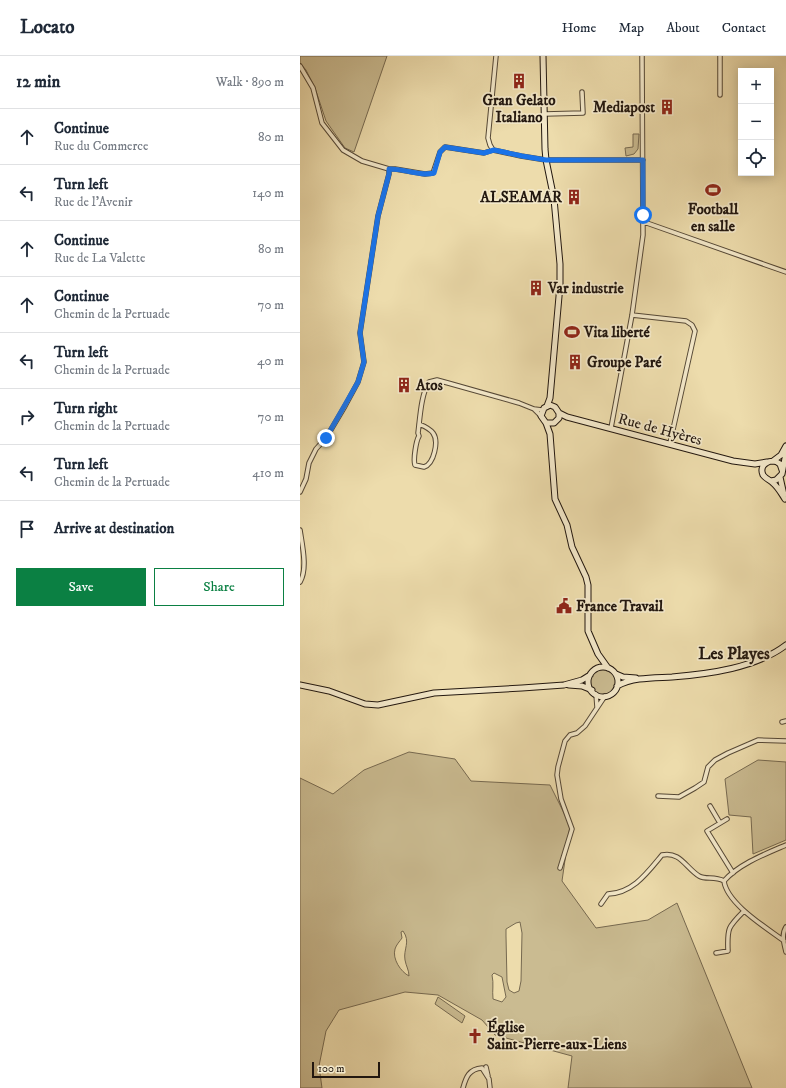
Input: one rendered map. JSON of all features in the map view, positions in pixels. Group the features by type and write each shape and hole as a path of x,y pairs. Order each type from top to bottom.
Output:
{"street":[{"path":"494,150 490,145 488,138 496,56"},
{"path":"542,413 550,406 560,285 560,264 554,199 546,160 543,56"},
{"path":"611,428 632,315 642,247 644,222 642,56"},
{"path":"720,56 720,95"},
{"path":"300,66 313,88 322,123 343,150 362,161 389,169 425,174 434,173 440,152 445,147 484,153 494,150 546,160 643,160"},
{"path":"544,114 583,113 582,92"},
{"path":"300,492 306,479 309,463 316,449 326,438 345,406 358,382 364,362 360,333 378,216 389,169"},
{"path":"644,222 786,272"},
{"path":"632,315 686,321 692,325 695,331 670,444"},
{"path":"419,424 426,427 434,434 435,445 432,460 428,466 424,468 415,465 414,462 419,424 426,386 432,380 519,403 542,413 550,434 555,499 570,532 574,550 586,577 589,589 588,631 598,654 608,668 623,677 641,679"},
{"path":"550,406 557,408 559,416 554,423 550,434"},
{"name":"Rue de Hyères","path":"559,416 611,428 747,464 756,468 763,474"},
{"path":"546,423 554,423"},
{"path":"786,446 781,455 773,461 767,462 763,468 763,474 766,478 771,480 786,500"},
{"path":"786,453 780,477 786,500"},
{"path":"773,461 780,464 782,470"},
{"name":"Rue de Hyères","path":"747,464 767,462"},
{"path":"771,480 776,480 780,477"},
{"path":"300,530 304,573 300,582"},
{"path":"617,686 626,682 641,679 693,675 738,667 764,659 786,645"},
{"path":"300,686 329,691 365,704 378,705 434,693 522,688 564,684 582,680 597,668 599,661 598,654"},
{"path":"597,668 608,668"},
{"path":"596,694 605,696 613,693 617,686 618,680 616,674"},
{"path":"590,675 589,684 596,694 598,702 597,708"},
{"path":"564,684 582,686 592,690"},
{"path":"560,868 572,829 561,799 557,775 558,767 565,741 570,735 577,733 585,726 605,696"},
{"path":"658,796 679,797 704,782 708,767 715,760 758,740 786,741"},
{"path":"710,806 720,823"},
{"path":"727,819 707,831 733,873"},
{"path":"724,882 733,873 753,860 786,844"},
{"path":"601,904 608,894 625,890 636,885 662,855 668,854 676,856 700,877 718,878 724,882"},
{"path":"724,882 724,887 728,893 744,911 784,941"},
{"path":"716,953 728,951 727,934 731,924 744,911"},
{"path":"786,926 783,933 786,952"},
{"path":"772,933 783,933"},
{"path":"778,936 783,933"},
{"path":"486,1067 490,1088"},
{"path":"463,1088 466,1077 475,1068 482,1068 489,1079"}],"shaded area":[{"path":"300,56 387,56 354,152 345,148 326,121 315,88 306,70 300,63"},
{"path":"633,134 639,134 638,149 634,154 626,156 625,148 633,147"},
{"path":"603,667 613,672 618,682 613,692 603,697 593,692 588,682 593,672"},
{"path":"409,752 455,759 471,781 550,785 570,825 562,881 596,928 648,920 677,903 752,1088 568,1088 572,1056 495,1035 482,1020 438,995 405,992 339,1010 326,1031 319,1066 322,1088 300,1088 300,778 333,794 364,770","holes":["520,922 522,933 521,981 519,991 514,993 509,990 507,982 506,929","403,931 407,942 405,962 409,976 400,968 394,953 402,938 401,932","494,973 502,977 506,997 502,1002 493,999 492,975"]},
{"path":"758,760 786,762 786,840 753,854 751,817 729,815 725,779"},
{"path":"438,997 465,1016 462,1023 435,1004"}],"place":[{"name":"Gran Gelato Italiano","path":"519,81"},
{"name":"Mediapost","path":"667,107"},
{"name":"Football en salle","path":"713,190"},
{"name":"ALSEAMAR","path":"574,197"},
{"name":"Var industrie","path":"536,288"},
{"name":"Vita liberté","path":"572,332"},
{"name":"Groupe Paré","path":"575,362"},
{"name":"Atos","path":"404,385"},
{"name":"France Travail","path":"564,606"},
{"name":"Église Saint-Pierre-aux-Liens","path":"475,1036"}],"district":[{"name":"Les Playes","path":"734,653"}],"route":[{"path":"326,438 358,382 364,362 360,333 378,216 389,169 425,174 434,173 440,152 445,147 484,153 494,150 546,160 643,160 643,215"}]}
